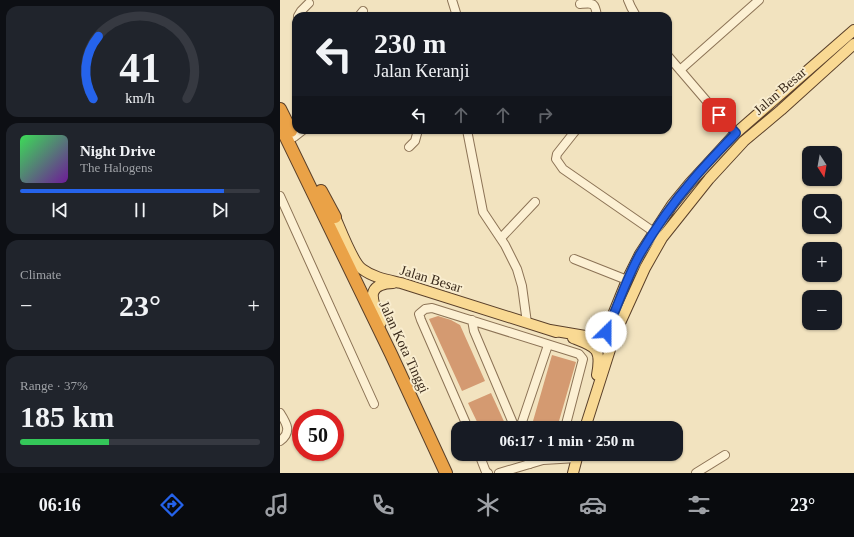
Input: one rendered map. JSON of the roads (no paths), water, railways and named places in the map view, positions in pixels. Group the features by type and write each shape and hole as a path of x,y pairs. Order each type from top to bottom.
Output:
{"highway":[{"path":"280,109 288,134 335,217"},
{"name":"Jalan Kota Tinggi","path":"288,134 333,234 392,354 446,473"}],"main road":[{"name":"Jalan Besar","path":"550,330 590,336 600,336 604,334 640,254 672,205 690,183 736,133 854,30"},
{"name":"Jalan Besar","path":"587,421 616,334 645,268 662,238 709,179 744,141 781,110 854,44"},
{"name":"Jalan Besar","path":"335,217 353,258 360,268 369,274 401,282 527,324 550,330 591,345 597,351 599,364 590,410"},
{"path":"392,354 374,303 373,293 375,288 384,283 401,282"},
{"path":"574,473 576,461"}],"street":[{"path":"452,0 456,12"},
{"path":"628,0 634,12"},
{"path":"680,70 759,0"},
{"path":"300,12 309,3"},
{"path":"580,4 594,5 596,12"},
{"path":"672,61 710,106 736,133"},
{"path":"409,147 415,141 417,134"},
{"path":"468,134 483,212 501,238 517,269 522,286 527,324"},
{"path":"573,134 557,154 556,159 563,169 654,232"},
{"path":"280,196 374,404"},
{"path":"501,238 535,202"},
{"path":"574,259 627,280"},
{"path":"465,421 421,320 420,314 425,309 432,308 579,354 583,359 566,421"},
{"path":"492,326 497,313"},
{"path":"472,320 474,331 512,421"},
{"path":"522,421 548,345"},
{"path":"280,413 286,422 288,430 285,437 280,441"},
{"path":"696,473 726,455"},
{"path":"482,461 487,472"},
{"path":"499,473 540,461"}]}
